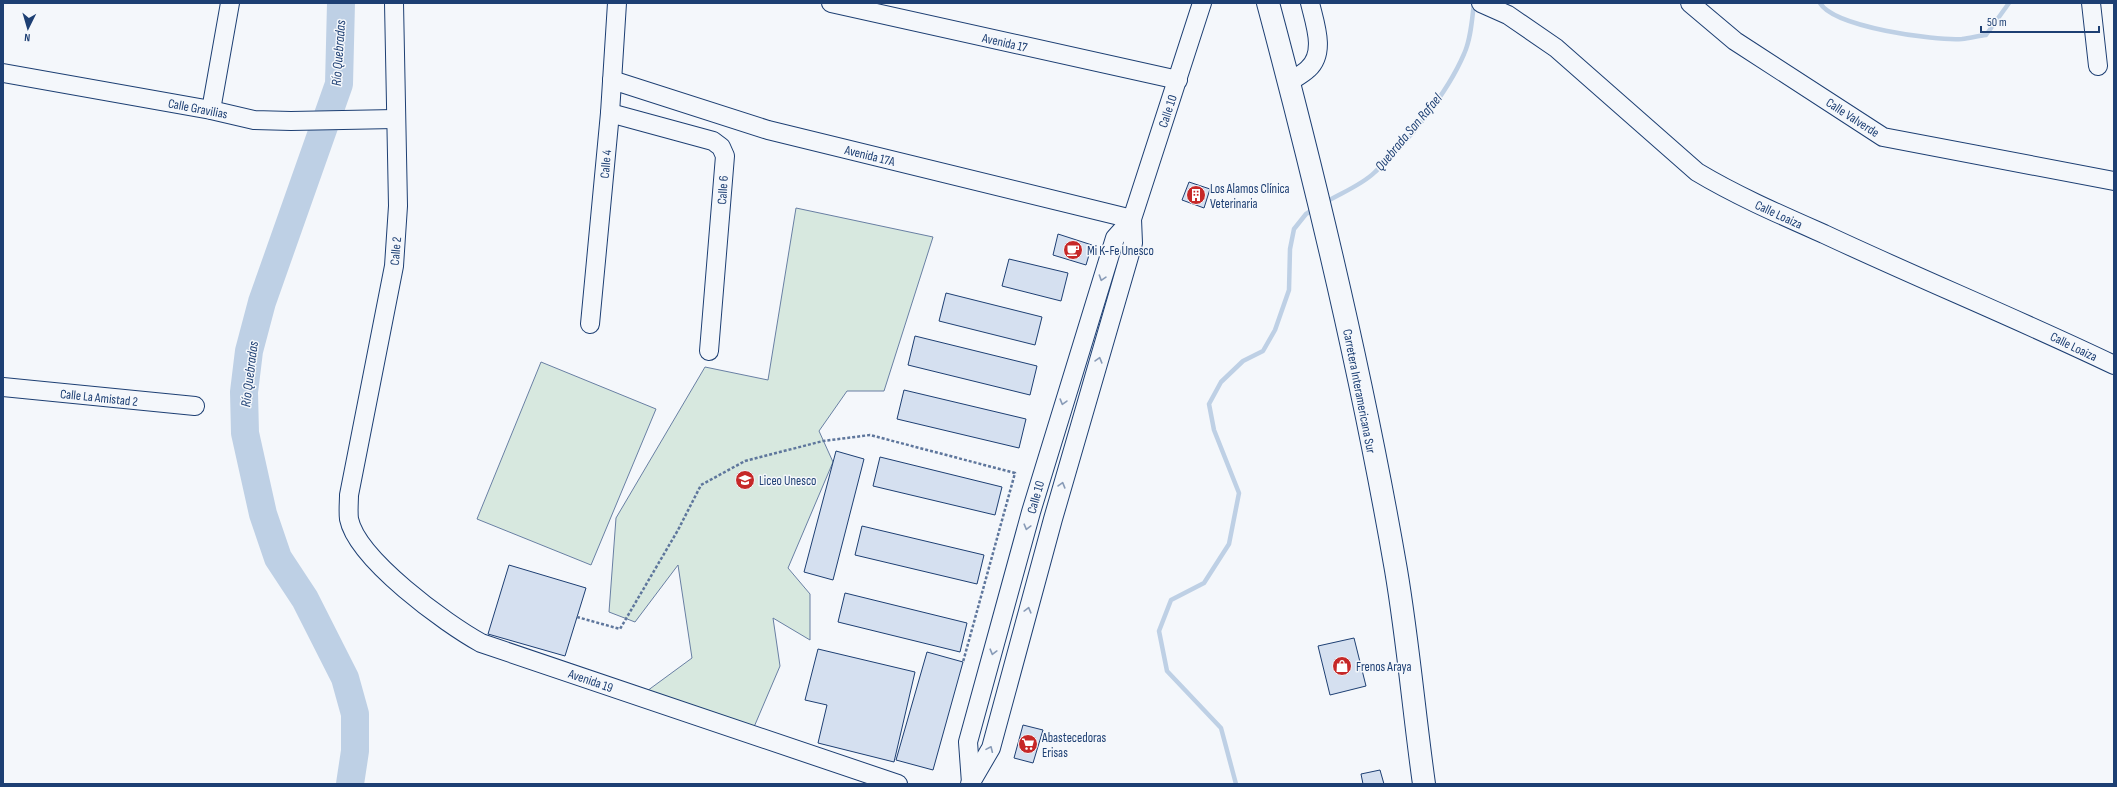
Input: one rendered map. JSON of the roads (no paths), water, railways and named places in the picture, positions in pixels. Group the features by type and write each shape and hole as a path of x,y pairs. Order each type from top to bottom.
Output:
{"highway":[{"name":"Carretera Interamericana Sur","path":"1268,3 1289,82 1352,347 1396,570 1424,784"}],"street":[{"path":"211,110 230,3"},
{"name":"Calle 2","path":"349,495 394,266 398,206 395,119 394,3"},
{"name":"Calle 4","path":"590,324 610,113 617,3"},
{"name":"Avenida 17","path":"831,3 1178,80"},
{"name":"Calle 10","path":"973,784 968,742 1031,512 1115,238 1132,219 1202,3"},
{"path":"1289,82 1307,70 1314,63 1318,49 1310,3"},
{"name":"Calle Loaiza","path":"1480,3 1508,14 1556,48 1696,172 1723,188 1856,249 2036,327 2114,365"},
{"name":"Calle Valverde","path":"1690,3 1735,41 1883,137 2114,181"},
{"path":"2091,3 2098,66"},
{"name":"Calle Gravilias","path":"3,74 211,110 254,120 291,121 395,119"},
{"name":"Avenida 17A","path":"612,80 768,130 1132,219"},
{"name":"Calle 6","path":"610,113 713,141 721,147 725,156 709,351"},
{"name":"Calle La Amistad 2","path":"3,387 195,406"},
{"name":"Avenida 19","path":"349,495 350,520 359,540 387,573 458,631 481,643 898,784"}],"waterway":[{"name":"Río Quebradas","path":"341,3 339,84 262,302 249,351 244,392 245,433 263,514 278,558 305,599 345,678 355,714 355,751 350,784"},
{"name":"Quebrada San Rafael","path":"1326,202 1370,177 1400,147 1437,101 1457,69 1464,54 1470,35 1474,3"},
{"name":"Quebrada San Rafael","path":"1820,3 1829,12 1844,19 1864,25 1908,35 1948,39 1962,39 1986,35 2009,3"},
{"name":"Quebrada San Rafael","path":"1236,784 1221,728 1167,671 1159,631 1171,600 1204,583 1229,544 1239,493 1214,430 1209,404 1221,382 1243,361 1263,351 1275,330 1289,290 1290,249 1294,229 1306,214 1314,209"}],"place":[{"name":"Los Alamos Clínica Veterinaria","path":"1196,195"},
{"name":"Mi K-Fe Unesco","path":"1073,250"},
{"name":"Liceo Unesco","path":"745,480"},
{"name":"Frenos Araya","path":"1342,666"},
{"name":"Abastecedoras Erisas","path":"1028,744"}]}
